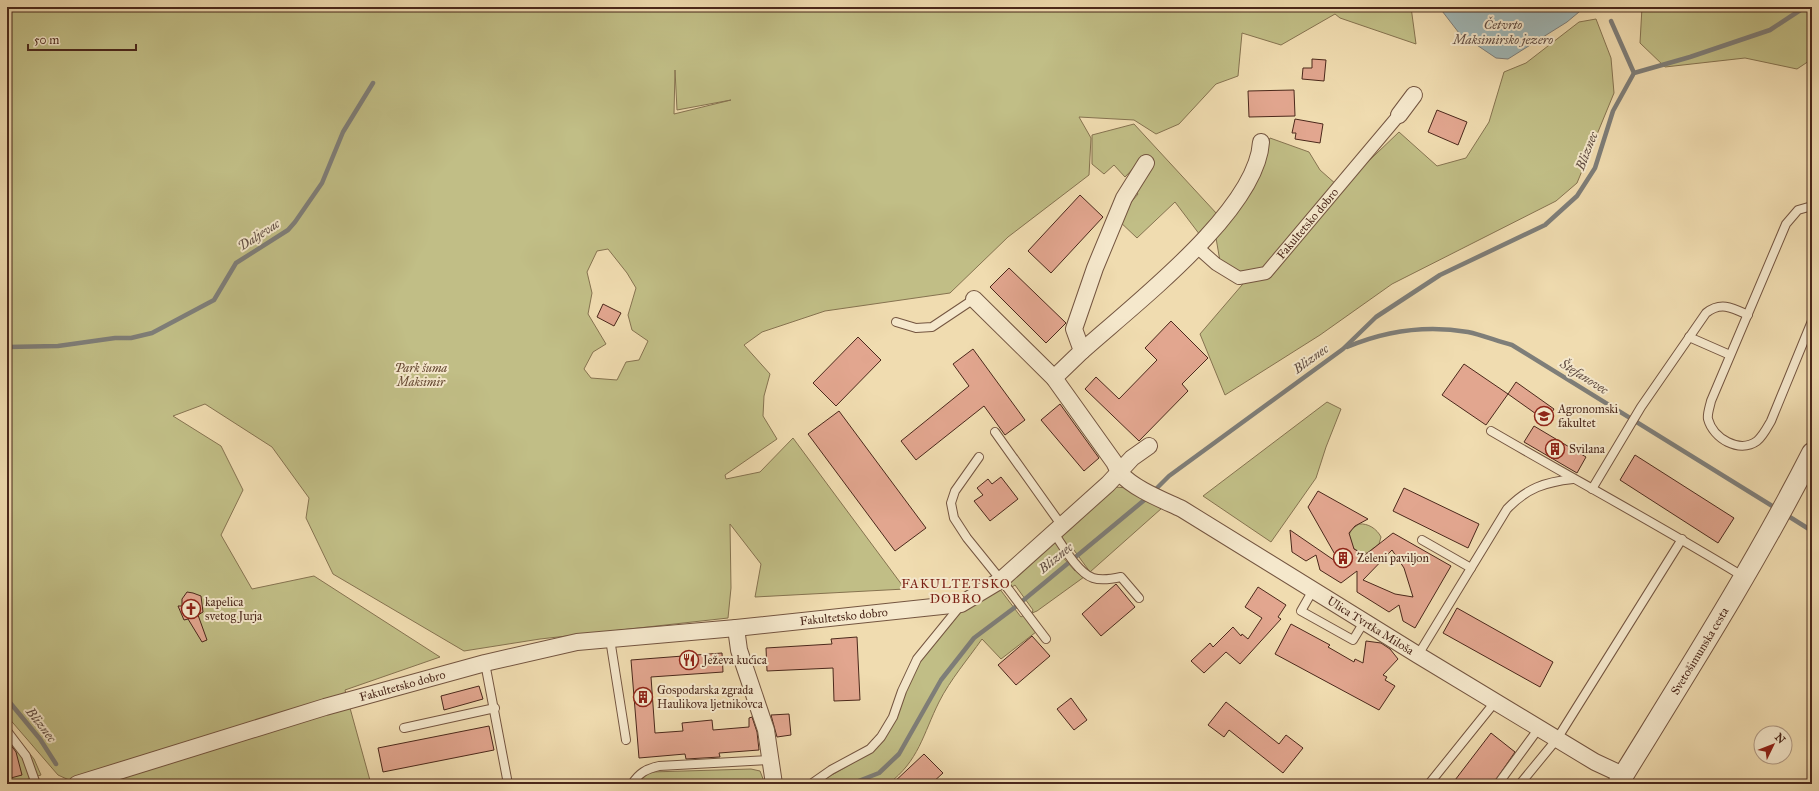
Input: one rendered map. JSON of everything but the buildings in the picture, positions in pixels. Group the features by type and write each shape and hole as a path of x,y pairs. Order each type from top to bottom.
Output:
{"street":[{"path":"1398,114 1414,95"},
{"name":"Fakultetsko dobro","path":"1198,248 1216,264 1239,278 1266,273 1398,114"},
{"path":"1054,378 1082,351 1198,248 1236,202 1251,174 1260,151 1261,142"},
{"path":"1082,351 1074,329 1095,268 1124,198 1146,163"},
{"path":"974,299 1054,378 1114,462 1119,472"},
{"name":"Fakultetsko dobro","path":"77,784 325,707 485,663 577,642 736,628 961,604 1005,585 1058,529 1132,458 1149,446"},
{"name":"Svetošimunska cesta","path":"1621,780 1745,577 1812,453"},
{"name":"Ulica Tvrtka Miloša","path":"1119,472 1136,485 1161,500 1182,509 1418,656 1596,762 1621,780"},
{"path":"736,628 739,650 766,730 774,784"}],"lane":[{"path":"1812,206 1798,210 1786,224 1712,401 1708,418 1714,432 1725,441 1737,446 1757,442 1771,421 1812,321"},
{"path":"896,322 916,328 932,327 974,299"},
{"path":"1592,489 1641,407 1706,313 1713,307 1732,308 1748,315"},
{"path":"1690,337 1730,355"},
{"path":"1491,431 1573,479 1682,539 1745,577"},
{"path":"995,432 1058,529 1067,551 1079,567 1093,578 1109,580 1121,577 1139,598"},
{"path":"979,457 955,491 951,503 954,518 1046,639"},
{"path":"1418,656 1507,509 1518,497 1534,488 1552,481 1573,479"},
{"path":"1520,784 1557,739 1682,539"},
{"path":"1422,540 1471,568"},
{"path":"1313,590 1301,610 1353,640 1364,622"},
{"path":"811,784 831,770 870,749 881,737 894,717 902,691 917,659 961,604"},
{"path":"610,639 626,740"},
{"path":"485,663 495,708 508,784"},
{"path":"1429,784 1495,702"},
{"path":"404,728 495,708"},
{"path":"1498,784 1539,728"},
{"path":"7,731 26,756 36,784"},
{"path":"632,784 637,776 646,769 659,766 770,760"}],"green space":[{"name":"Park šuma Maksimir","path":"7,7 1411,7 1416,44 1340,18 1335,14 1281,45 1242,33 1238,76 1216,84 1179,124 1156,134 1134,120 1079,117 1091,138 1089,175 1008,237 950,293 825,311 762,332 744,345 770,374 764,396 763,416 777,439 725,475 726,479 760,472 793,438 905,589 755,597 761,564 730,524 731,588 728,618 540,639 464,651 333,574 306,518 309,498 272,447 205,404 173,416 221,446 243,490 221,535 252,589 314,576 440,657 345,690 371,784 78,784 58,775 7,716","holes":["675,70 677,110 731,100 674,114","608,249 627,273 636,288 628,315 632,330 648,341 639,360 626,362 617,380 591,378 584,369 593,352 606,344 588,314 592,293 587,272 597,251"]},
{"path":"1642,7 1812,7 1812,59 1797,69 1745,58 1665,67 1640,43"},
{"path":"1596,19 1611,58 1614,93 1577,183 1556,201 1392,284 1320,335 1225,395 1200,334 1248,278 1221,267 1216,238 1250,189 1270,138 1309,152 1320,170 1337,185 1353,176 1399,132 1437,166 1466,158 1489,122 1504,72 1526,63 1579,22"},
{"path":"1134,124 1217,214 1200,235 1175,202 1137,238 1117,219 1138,194 1133,187 1153,167 1144,157 1125,177 1114,165 1104,174 1092,164 1092,135"},
{"path":"1327,402 1341,409 1316,478 1271,542 1203,496"},
{"path":"1115,487 1128,488 1127,490 1162,508 1090,572 1071,546 1069,547 1060,535"},
{"path":"1359,524 1366,524 1372,527 1381,537 1379,544 1367,553 1361,553 1353,548 1349,535 1352,529"},
{"path":"1055,541 1064,552 1061,555 1075,571 1078,569 1084,577 1037,611 1032,613 1033,610 1015,585 1012,587 1009,581"},
{"path":"999,588 1021,617 1024,615 1036,632 1001,659 982,639 943,694 914,756 907,766 888,784 816,784 872,752 914,670 930,645 963,609"},
{"path":"7,725 34,759 41,775 13,784 7,784"},
{"path":"751,769 760,771 765,784 637,784 640,779 651,772"}],"water":[{"name":"Četvrto Maksimirsko jezero","path":"1439,7 1585,7 1567,22 1508,59 1496,58 1459,33"}],"waterway":[{"name":"Bliznec","path":"1153,492 1169,476 1343,349 1376,317 1440,275 1545,225 1577,196 1595,168 1613,111 1634,73 1690,57 1770,30 1805,7"},
{"path":"1611,21 1634,73"},
{"name":"Daljevac","path":"7,347 58,346 115,338 131,338 152,333 214,300 236,263 288,230 295,222 322,183 343,132 373,83"},
{"name":"Štefanovec","path":"1347,347 1361,341 1391,333 1422,329 1468,332 1512,345 1777,509"},
{"name":"Bliznec","path":"851,784 879,773 899,754 941,680 974,638 1014,608 1148,497"},
{"name":"Štefanovec","path":"1785,514 1812,531"},
{"name":"Bliznec","path":"7,699 40,739 56,764"}],"place":[{"name":"Agronomski fakultet","path":"1544,416"},
{"name":"Svilana","path":"1555,449"},
{"name":"Zeleni paviljon","path":"1343,558"},
{"name":"kapelica svetog Jurja","path":"191,609"},
{"name":"Ježeva kućica","path":"689,660"},
{"name":"Gospodarska zgrada Haulikova ljetnikovca","path":"643,697"}],"district":[{"name":"FAKULTETSKO DOBRO","path":"956,592"}]}
